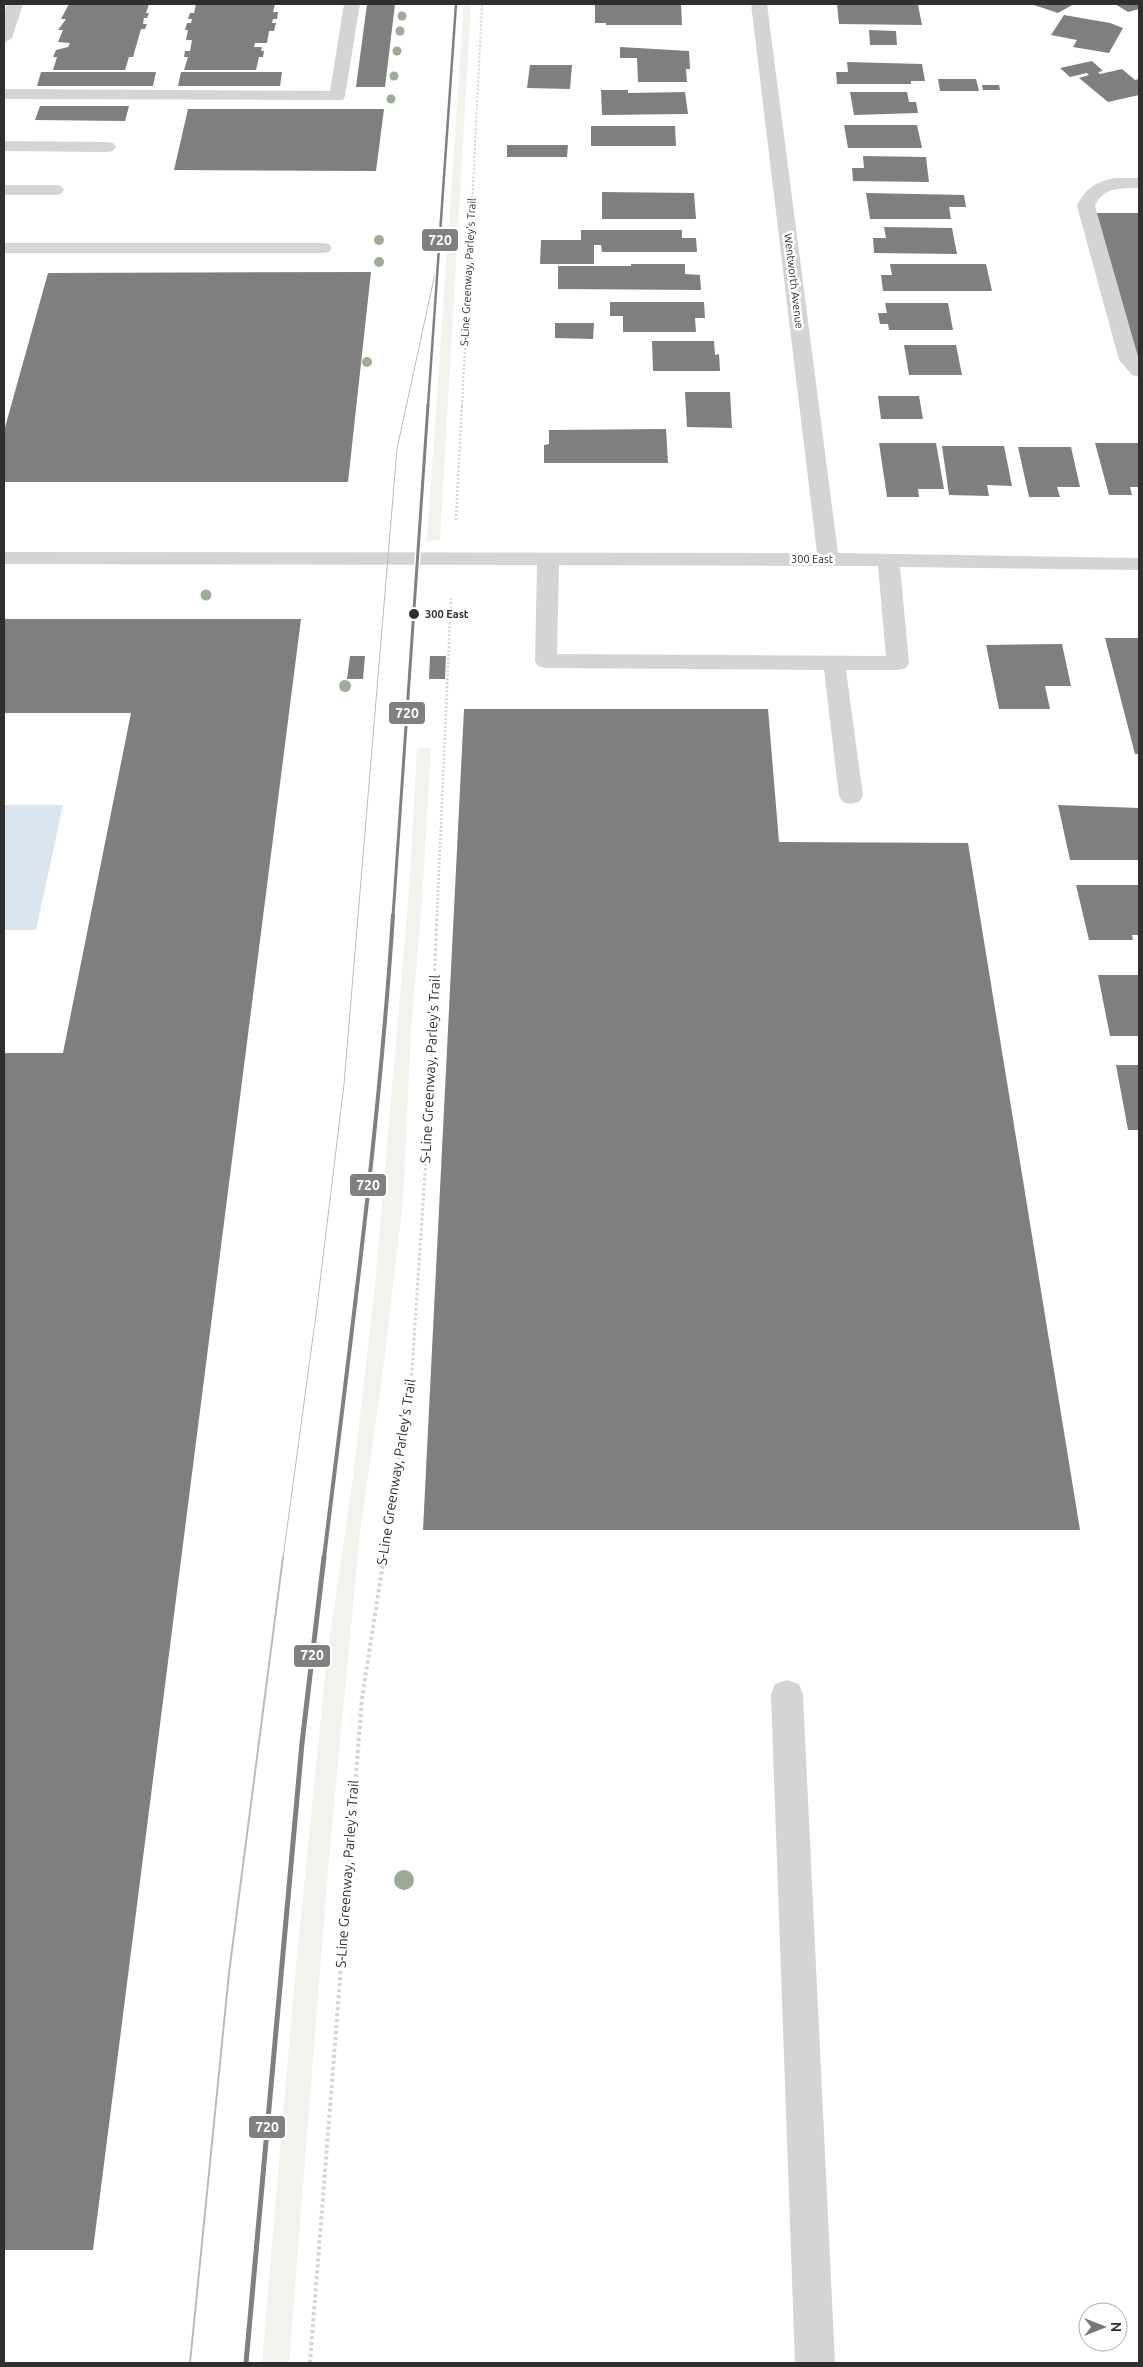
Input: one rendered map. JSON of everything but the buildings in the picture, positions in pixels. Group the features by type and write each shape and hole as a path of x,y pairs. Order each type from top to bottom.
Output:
{"street":[{"path":"4,38 15,4"},
{"path":"4,94 337,96 352,4"},
{"name":"Wentworth Avenue","path":"759,4 828,559"},
{"path":"4,146 108,147"},
{"path":"1139,184 1116,184 1097,189 1089,196 1086,206 1129,360 1139,371"},
{"path":"4,190 55,190"},
{"path":"4,248 324,248"},
{"name":"300 East","path":"4,558 828,559 1139,564"},
{"path":"548,559 546,662 898,663 888,560"},
{"path":"834,663 851,796"},
{"path":"787,1695 815,2363"}],"path":[{"name":"S-Line Greenway, Parley's Trail","path":"455,528 482,4"},
{"name":"S-Line Greenway, Parley's Trail","path":"310,2363 361,1707 412,1371 429,1112 452,588"}],"shaded area":[{"path":"464,4 471,4 440,540 427,541"},
{"path":"417,748 431,748 422,901 411,1029 403,1201 382,1378 360,1533 329,1857 289,2363 262,2363 294,1987 327,1657 353,1477 375,1286 410,879"},
{"path":"4,805 63,805 36,930 4,930"}],"tram line":[{"path":"283,1558 317,1307 344,1084 397,449 439,255"},
{"path":"190,2363 229,1973 283,1557"}],"transit line":[{"name":"720","path":"246,2363 302,1743 361,1250 387,1008 456,4"}],"place":[{"name":"300 East","path":"414,614"}]}
